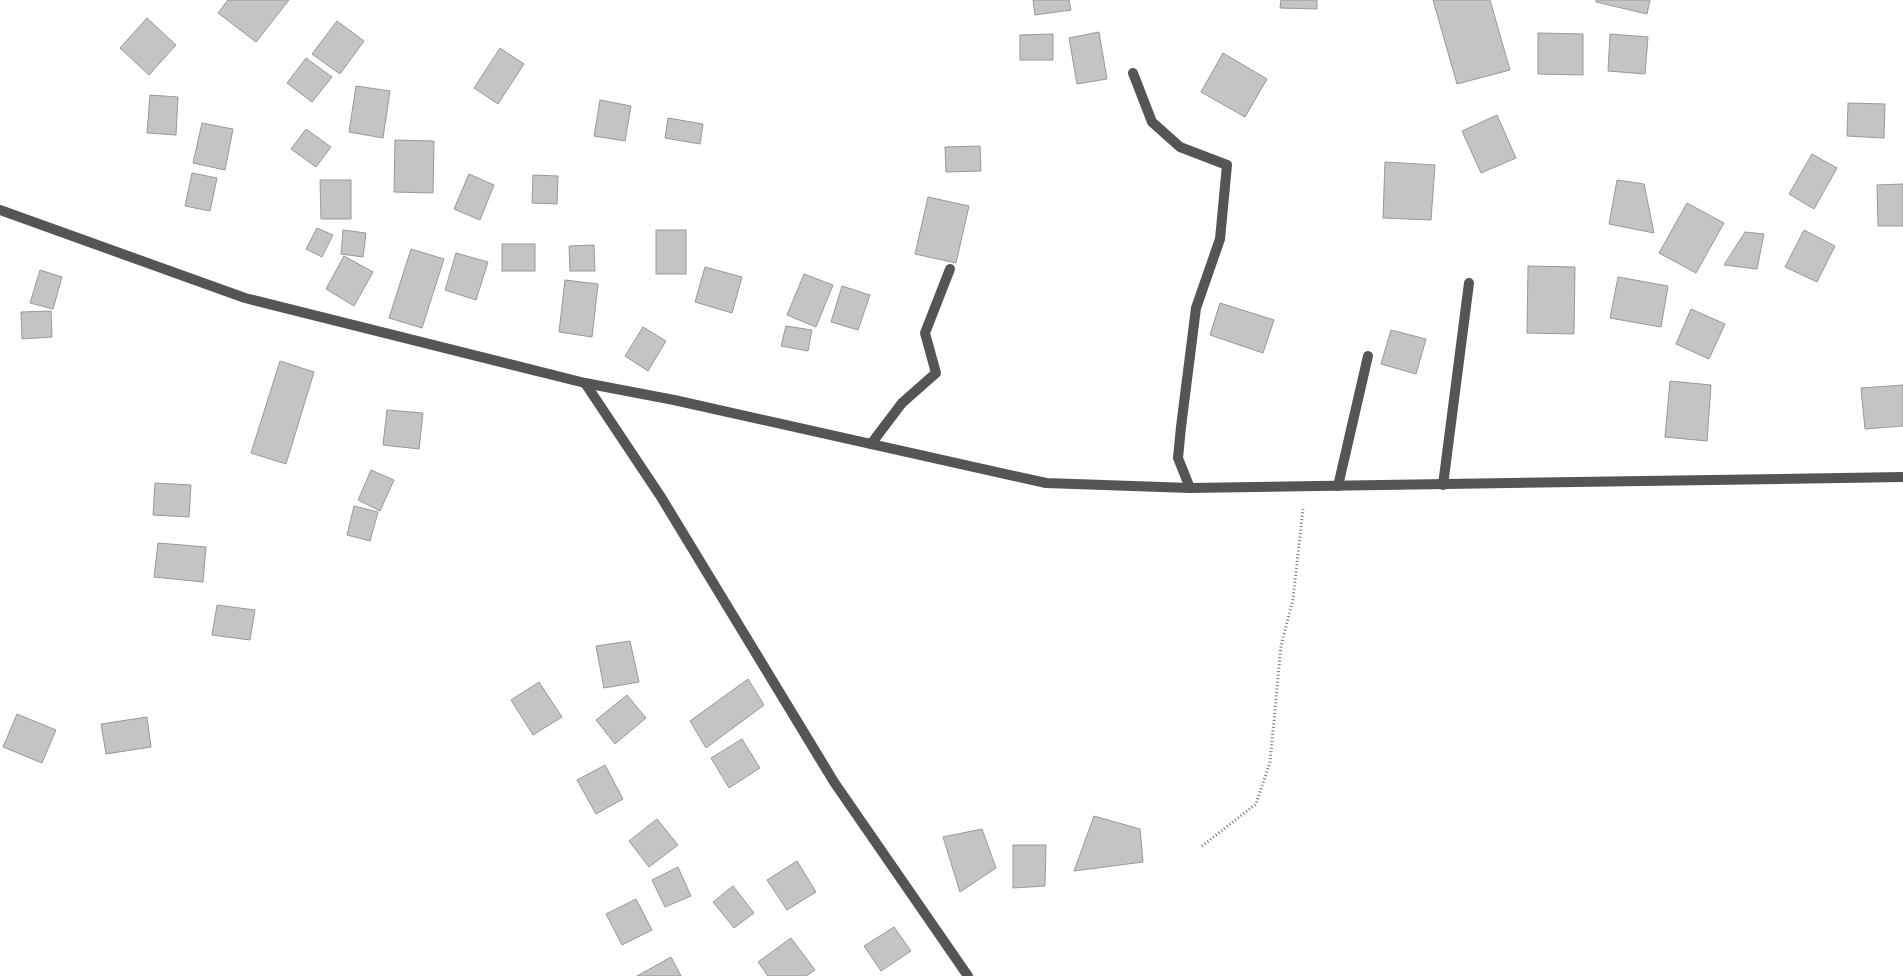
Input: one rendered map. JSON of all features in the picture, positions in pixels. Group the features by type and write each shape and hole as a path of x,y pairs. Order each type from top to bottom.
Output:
{"street":[{"path":"1133,73 1152,122 1180,147 1227,165 1220,239 1196,308 1181,427 1178,458 1190,488"},
{"path":"0,210 245,298 585,383 674,400 1046,482 1190,488 1903,477"},
{"path":"871,444 902,404 936,373 925,333 950,269"},
{"path":"1443,485 1469,283"},
{"path":"1338,486 1368,356"},
{"path":"585,383 662,497 834,782 968,976"}],"path":[{"path":"1202,846 1256,804 1270,762 1281,646 1293,599 1306,486"}],"building":[{"path":"228,0 289,0 256,42 218,13"},
{"path":"1033,0 1069,0 1071,10 1035,15"},
{"path":"1281,0 1317,0 1317,9 1280,8"},
{"path":"1433,0 1490,0 1510,70 1457,84"},
{"path":"1596,0 1650,0 1647,14 1596,2"},
{"path":"147,18 176,45 149,75 120,48"},
{"path":"337,21 364,41 340,74 312,54"},
{"path":"1099,32 1107,79 1077,84 1069,38"},
{"path":"1538,33 1583,34 1583,75 1538,74"},
{"path":"1053,34 1053,60 1020,60 1020,35"},
{"path":"1610,34 1648,37 1645,74 1608,71"},
{"path":"500,48 524,64 498,104 474,88"},
{"path":"1223,53 1267,79 1245,117 1201,92"},
{"path":"306,58 332,77 312,102 287,83"},
{"path":"356,86 390,91 383,138 349,132"},
{"path":"150,95 178,97 176,135 147,133"},
{"path":"600,100 631,106 625,141 594,136"},
{"path":"1848,103 1885,104 1884,138 1847,136"},
{"path":"1497,115 1516,158 1481,173 1462,131"},
{"path":"668,118 703,124 700,144 665,138"},
{"path":"202,123 233,129 225,170 193,163"},
{"path":"306,129 331,147 316,167 291,149"},
{"path":"395,140 434,141 433,193 394,192"},
{"path":"980,146 981,171 946,172 945,147"},
{"path":"1812,154 1837,168 1814,209 1789,194"},
{"path":"1385,162 1435,165 1431,220 1383,218"},
{"path":"192,173 217,178 210,211 185,206"},
{"path":"469,174 494,185 480,220 454,209"},
{"path":"533,175 558,176 557,204 532,203"},
{"path":"320,180 351,180 351,219 321,219"},
{"path":"1617,180 1644,184 1654,233 1609,224"},
{"path":"1903,184 1903,226 1878,226 1877,185"},
{"path":"928,197 969,206 956,263 915,254"},
{"path":"1687,203 1724,223 1696,273 1659,253"},
{"path":"317,228 333,235 322,257 306,249"},
{"path":"343,230 366,233 363,257 341,254"},
{"path":"656,230 686,230 686,274 656,274"},
{"path":"1804,230 1835,246 1817,282 1785,267"},
{"path":"1745,232 1764,234 1757,269 1724,265"},
{"path":"502,244 535,244 535,271 502,271"},
{"path":"594,245 595,271 570,271 569,246"},
{"path":"411,249 444,259 422,328 389,318"},
{"path":"456,253 488,262 476,300 445,290"},
{"path":"344,256 373,272 354,306 326,289"},
{"path":"1528,266 1575,267 1574,334 1527,333"},
{"path":"705,267 742,277 732,313 695,302"},
{"path":"40,270 62,277 53,309 30,303"},
{"path":"804,274 833,285 816,327 787,315"},
{"path":"1618,277 1668,286 1661,327 1610,318"},
{"path":"565,280 598,284 592,337 559,332"},
{"path":"842,286 870,295 858,330 831,322"},
{"path":"1220,303 1274,320 1263,353 1210,335"},
{"path":"1691,309 1725,324 1709,359 1676,344"},
{"path":"51,311 52,337 22,339 21,312"},
{"path":"786,326 812,330 808,351 781,346"},
{"path":"643,327 666,341 648,371 625,356"},
{"path":"1391,330 1426,339 1416,374 1381,364"},
{"path":"280,361 314,372 286,464 251,453"},
{"path":"1670,381 1711,385 1707,441 1665,437"},
{"path":"1903,385 1903,426 1865,429 1861,388"},
{"path":"387,410 423,413 419,449 383,445"},
{"path":"371,470 394,480 380,511 358,500"},
{"path":"155,483 191,485 189,517 153,515"},
{"path":"354,506 378,512 370,541 347,535"},
{"path":"158,543 206,547 203,582 154,577"},
{"path":"217,605 255,610 250,640 212,635"},
{"path":"630,641 639,682 604,688 596,646"},
{"path":"748,679 764,705 706,748 690,721"},
{"path":"539,682 562,717 533,735 511,700"},
{"path":"627,695 646,718 615,744 596,720"},
{"path":"17,714 56,730 42,763 3,747"},
{"path":"147,717 151,747 106,754 101,724"},
{"path":"742,739 760,768 729,788 711,758"},
{"path":"605,765 623,799 596,814 577,780"},
{"path":"1094,816 1140,829 1143,862 1074,871"},
{"path":"657,819 678,845 649,867 629,841"},
{"path":"982,829 996,868 960,892 943,837"},
{"path":"1013,845 1046,845 1045,886 1013,888"},
{"path":"797,861 816,892 787,910 767,880"},
{"path":"678,867 691,896 665,907 652,880"},
{"path":"733,886 754,913 734,928 713,902"},
{"path":"636,899 652,930 622,945 606,914"},
{"path":"894,927 911,951 881,971 864,946"},
{"path":"791,938 815,970 806,976 768,976 758,962"},
{"path":"671,957 681,976 637,976"}]}
